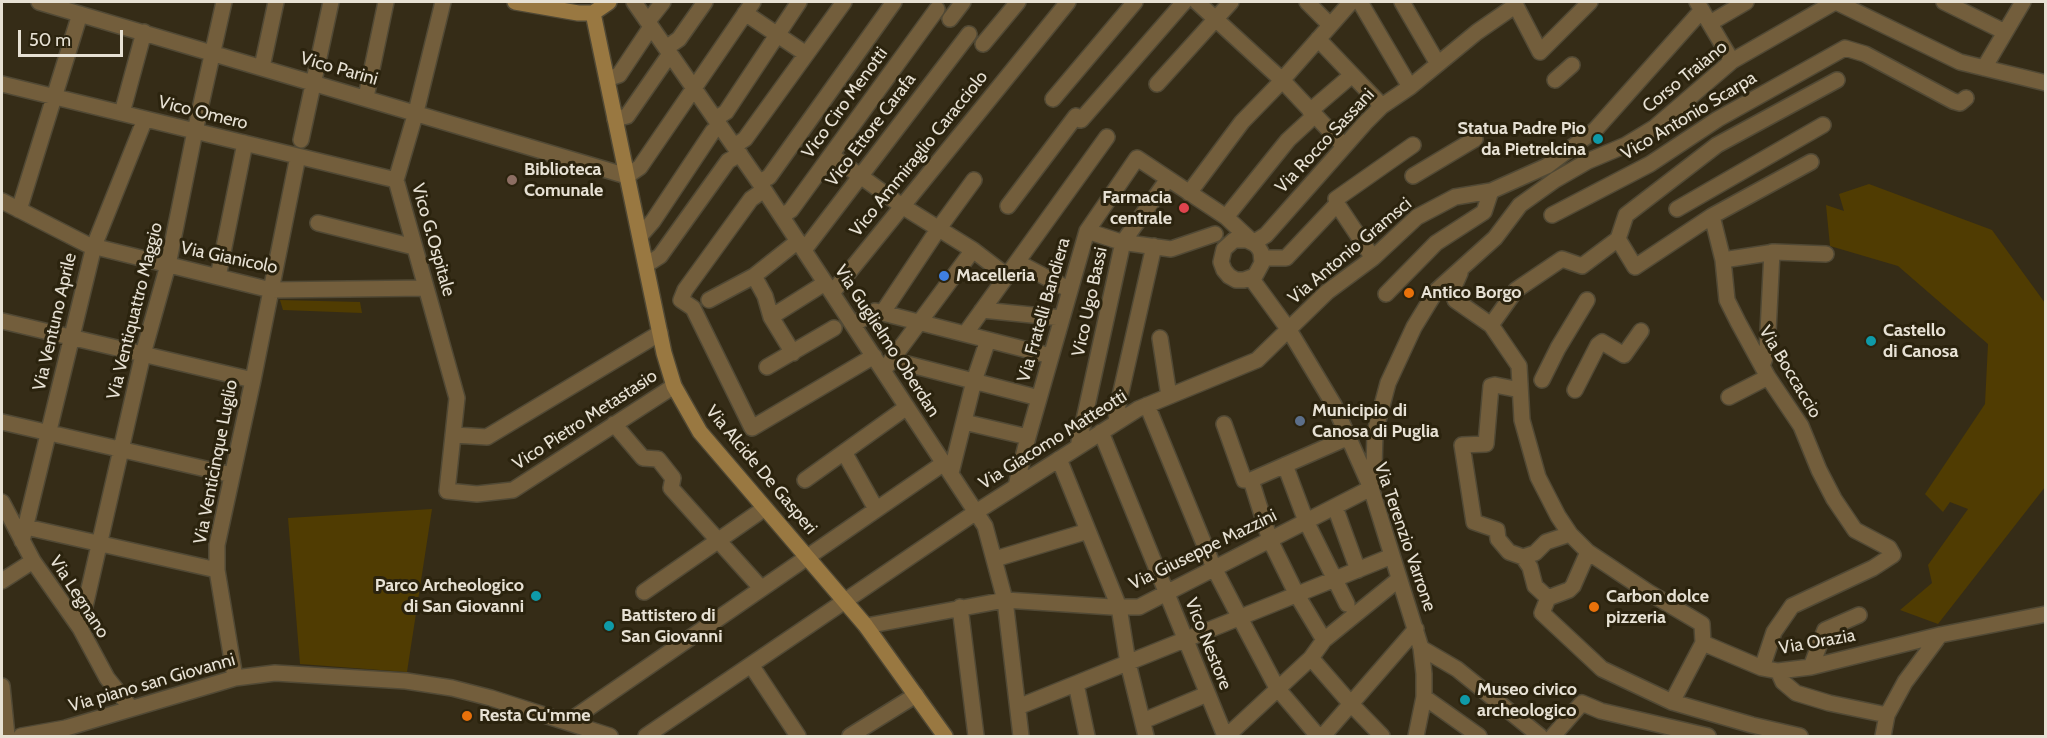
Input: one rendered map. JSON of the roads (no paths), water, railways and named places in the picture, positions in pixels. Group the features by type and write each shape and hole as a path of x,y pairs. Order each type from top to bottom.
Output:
{"street":[{"name":"Vico Parini","path":"39,2 366,97 627,177"},
{"name":"Via Ventiquattro Maggio","path":"80,628 143,354 168,265 224,2"},
{"path":"262,67 276,2"},
{"name":"Via Venticinque Luglio","path":"235,678 217,570 217,545 253,380 299,148 332,2"},
{"path":"366,97 386,2"},
{"name":"Vico G.Ospitale","path":"443,2 416,112 396,180 456,398 447,491"},
{"path":"515,2 578,13 593,13 609,2"},
{"name":"Via Guglielmo Oberdan","path":"634,2 782,216 874,356 888,366 907,407 985,526 1005,600 1021,736"},
{"path":"607,79 619,75 663,2"},
{"path":"615,119 627,116 668,51 705,2"},
{"path":"640,236 653,221 799,2"},
{"path":"646,265 660,256 844,2"},
{"path":"874,356 752,428 687,304 685,290 894,2"},
{"path":"950,19 963,2"},
{"path":"983,45 1018,2"},
{"name":"Vico Ammiraglio Caracciolo","path":"771,317 829,288 902,206 1068,2"},
{"path":"1053,99 1134,2"},
{"path":"1008,206 1078,118 1184,2"},
{"path":"1197,2 1281,80 1344,146"},
{"path":"1157,84 1231,2"},
{"path":"1307,2 1330,25"},
{"path":"1189,193 1242,122 1351,2"},
{"path":"1360,2 1410,87"},
{"path":"1402,2 1438,64"},
{"path":"1515,3 1540,52 1590,2"},
{"name":"Via Antonio Gramsci","path":"1289,330 1327,292 1372,258 1417,217 1455,197 1507,186 1547,166 1595,130 1703,12 1746,2"},
{"path":"1836,2 1960,62 2046,83"},
{"name":"Corso Traiano","path":"1371,488 1375,432 1388,383 1414,327 1436,291 1495,237 1520,205 1555,180 1588,161 1626,145 1654,128 1732,61 1836,2"},
{"path":"1944,2 2005,32"},
{"path":"1984,68 2023,2"},
{"name":"Via Rocco Sassani","path":"1253,243 1266,234 1382,106 1410,87 1515,3"},
{"path":"627,177 640,167 749,7 777,34 806,54"},
{"name":"Vico Ciro Menotti","path":"782,216 791,210 937,9"},
{"path":"1703,12 1732,61"},
{"name":"Via Alcide De Gasperi","path":"593,13 660,333 674,386 700,432 866,626 916,695 940,735"},
{"path":"19,210 80,14"},
{"path":"122,113 144,32"},
{"name":"Vico Ettore Carafa","path":"709,300 754,276 801,246 861,176 969,34"},
{"path":"1318,39 1382,106"},
{"name":"Vico Antonio Scarpa","path":"1552,215 1650,164 1718,119 1845,48 1865,54 1953,102 1960,103 1966,98"},
{"path":"1555,80 1572,66"},
{"path":"1226,218 1288,140 1312,113 1352,75"},
{"path":"1491,325 1516,290 1562,259 1582,266 1618,238 1626,215 1717,145 1837,80"},
{"name":"Vico Omero","path":"2,84 245,143 299,148 396,180"},
{"name":"Via Ventuno Aprile","path":"24,534 94,246 145,119"},
{"path":"1677,210 1823,125"},
{"path":"965,334 1107,137"},
{"path":"1413,176 1475,140"},
{"path":"218,277 245,143"},
{"path":"1575,144 1588,161"},
{"path":"1372,258 1336,199 1413,145"},
{"path":"831,155 902,206 973,250 1007,276"},
{"name":"Via Fratelli Bandiera","path":"1016,486 1087,231 1137,158 1168,179"},
{"path":"1618,238 1635,267 1712,216 1802,169 1811,162"},
{"path":"1547,166 1555,180"},
{"path":"1168,179 1226,218 1258,247 1262,258 1261,267 1251,278 1239,280 1229,276 1222,266 1221,255 1205,204"},
{"name":"Vico Ugo Bassi","path":"1078,447 1123,242 1168,179"},
{"path":"883,312 974,180"},
{"path":"1507,186 1520,205"},
{"path":"1386,294 1436,243 1484,212 1491,191"},
{"name":"Via Gianicolo","path":"2,201 94,246 271,290 426,288"},
{"path":"1262,258 1286,258 1337,204"},
{"name":"Via Boccaccio","path":"1712,216 1723,260 1727,300 1765,372 1801,426 1834,499 1855,530 1889,548 1893,555 1792,606 1774,632 1762,668"},
{"path":"318,223 414,247"},
{"path":"1087,231 1123,242 1171,249 1215,234"},
{"path":"1221,255 1234,240 1247,240 1253,243"},
{"path":"1116,423 1118,405 1154,246"},
{"path":"973,250 888,366 974,381 1039,398"},
{"path":"1723,260 1772,252 1826,254"},
{"path":"1729,397 1765,372 1772,252"},
{"path":"1017,262 1070,290"},
{"path":"1463,268 1453,289 1455,300 1491,325 1520,366 1522,420 1538,477 1570,534 1588,552 1702,624 1704,643 1672,702"},
{"path":"754,276 765,296 771,317 793,353"},
{"name":"Via Terenzio Varrone","path":"1251,278 1289,330 1334,405 1371,488 1421,648 1424,697 1416,736"},
{"path":"1542,380 1587,300"},
{"path":"853,325 875,310 1051,356"},
{"path":"982,310 1062,318"},
{"path":"2,321 253,380"},
{"path":"767,367 834,328"},
{"name":"Via Giacomo Matteotti","path":"646,736 976,512 1101,432 1147,405 1257,360 1289,330"},
{"path":"1575,390 1598,345 1602,342 1624,355 1641,331"},
{"path":"454,435 487,437 660,333"},
{"path":"1160,338 1168,396"},
{"path":"568,722 876,509 947,468 964,422 974,381 988,340"},
{"name":"Vico Pietro Metastasio","path":"447,491 477,494 513,490 674,386"},
{"path":"1520,390 1491,386 1486,444 1462,445 1474,522 1497,530 1498,538 1509,552 1523,557 1530,567 1535,586 1548,598"},
{"path":"1147,405 1214,568 1240,618 1277,688 1321,736 1416,629"},
{"path":"805,480 907,407"},
{"path":"2,422 232,475"},
{"path":"964,422 1028,437"},
{"path":"614,424 643,458 658,459 673,478 671,488 761,588"},
{"path":"1224,424 1244,480 1251,480 1349,437"},
{"name":"Vico Nestore","path":"1101,432 1184,640 1226,736"},
{"path":"844,452 876,509"},
{"path":"1059,459 1119,607 1128,663 1146,736"},
{"path":"1285,465 1306,521 1347,604"},
{"path":"1251,480 1270,540 1297,595 1324,640"},
{"name":"Via Giuseppe Mazzini","path":"866,626 1005,600 1139,607 1371,488"},
{"name":"Via Legnano","path":"2,502 24,534 33,561 80,628 107,678 131,708"},
{"path":"1335,507 1358,570"},
{"path":"644,592 765,508"},
{"path":"994,559 1088,531"},
{"path":"24,534 100,543 217,570"},
{"path":"1523,557 1535,553 1546,542 1570,534"},
{"path":"1588,552 1573,586 1569,590 1548,598 1542,613 1602,669 1672,702 1800,736"},
{"path":"1018,707 1392,556"},
{"path":"2,581 33,561"},
{"path":"1226,736 1311,658 1324,640 1399,579"},
{"path":"960,607 976,736"},
{"name":"Via Orazia","path":"1704,643 1762,668 1778,670 1811,667 1940,635 2046,614"},
{"path":"1811,667 1825,630 1859,615"},
{"path":"1883,736 1887,715 1905,682 1940,635"},
{"path":"1421,648 1457,669 1540,736"},
{"path":"1311,658 1382,736"},
{"path":"751,665 798,736"},
{"path":"1778,670 1783,682 1796,693 1829,704 1887,715"},
{"name":"Via piano san Giovanni","path":"21,736 66,728 235,678 275,673 406,681 452,688 610,736"},
{"path":"1076,684 1087,736"},
{"path":"2,686 7,736"},
{"path":"1143,721 1207,694"},
{"path":"850,736 916,695"},
{"path":"1424,697 1479,736"},
{"path":"1553,736 1581,703 1601,711 1708,736"}],"place":[{"name":"Statua Padre Pio da Pietrelcina","path":"1598,139"},
{"name":"Biblioteca Comunale","path":"512,180"},
{"name":"Farmacia centrale","path":"1184,208"},
{"name":"Macelleria","path":"944,276"},
{"name":"Antico Borgo","path":"1409,293"},
{"name":"Castello di Canosa","path":"1871,341"},
{"name":"Municipio di Canosa di Puglia","path":"1300,421"},
{"name":"Parco Archeologico di San Giovanni","path":"536,596"},
{"name":"Carbon dolce pizzeria","path":"1594,607"},
{"name":"Battistero di San Giovanni","path":"609,626"},
{"name":"Museo civico archeologico","path":"1465,700"},
{"name":"Resta Cu'mme","path":"467,716"}]}
